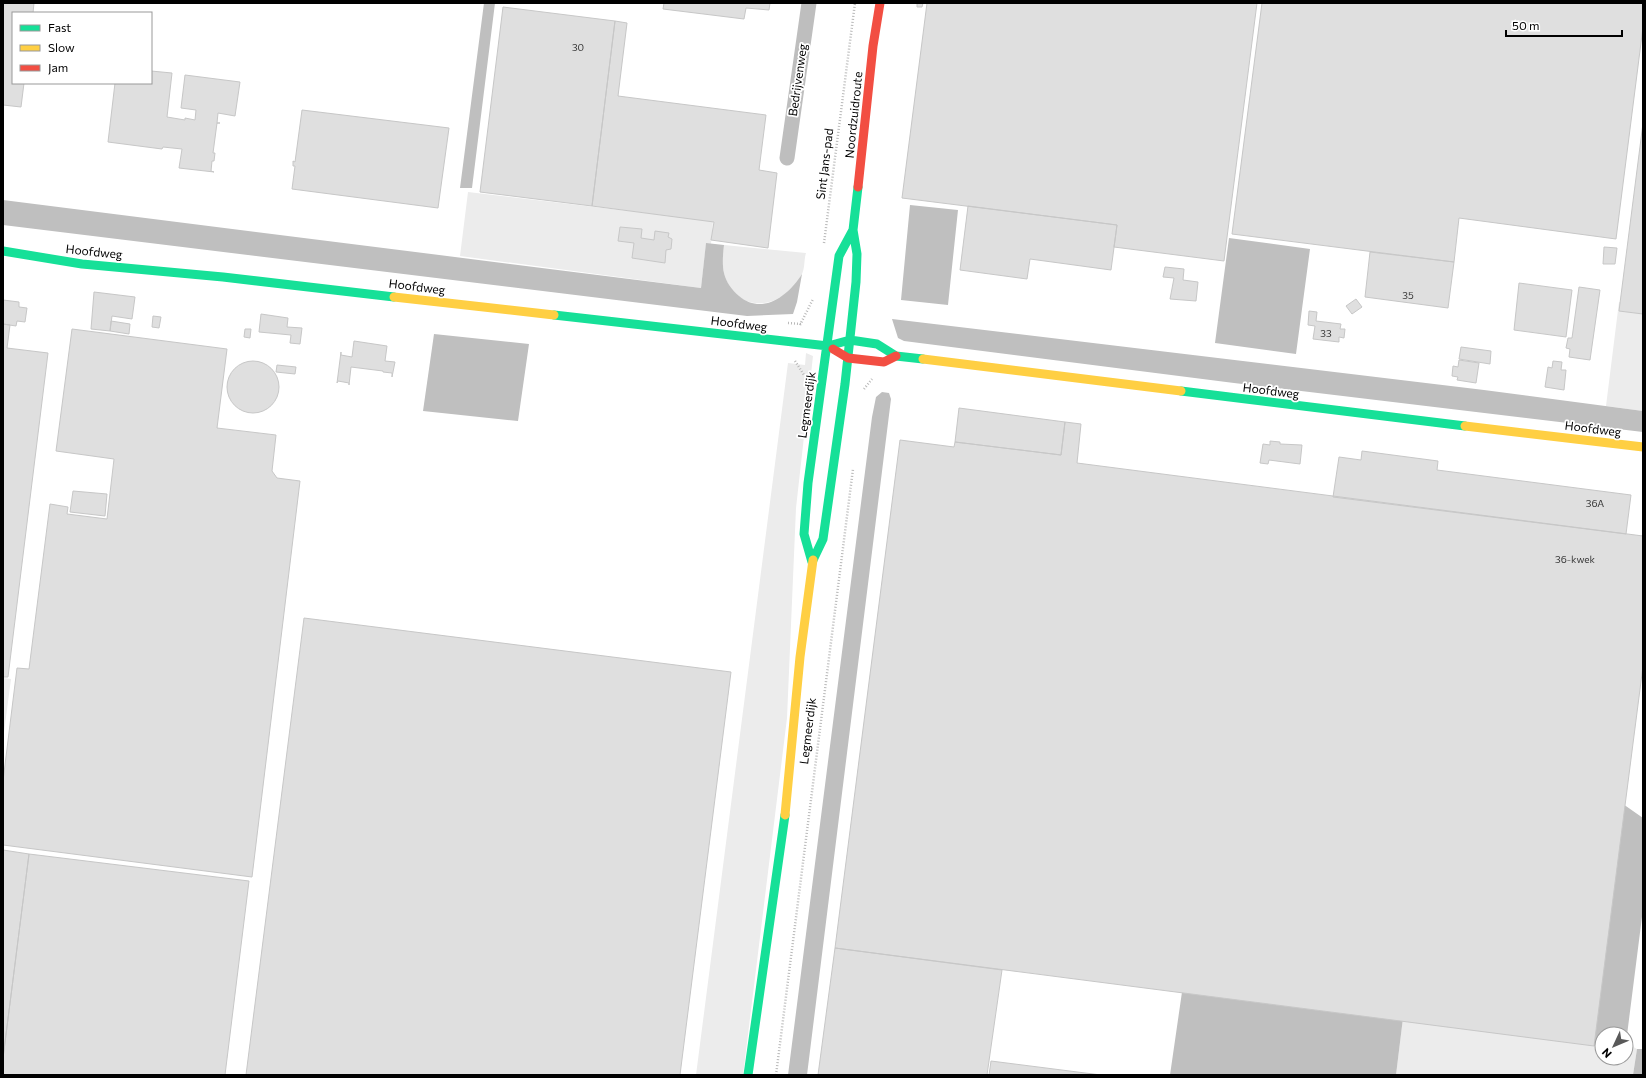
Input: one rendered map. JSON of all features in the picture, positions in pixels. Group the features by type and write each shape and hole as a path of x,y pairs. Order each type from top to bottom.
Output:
{"main road":[{"name":"Noordzuidroute","path":"848,358 856,282 857,254 853,230 873,46 880,3"},
{"name":"Noordzuidroute","path":"828,346 839,256 853,230"},
{"name":"Hoofdweg","path":"3,252 82,264 223,276 828,346 850,340 878,344 896,356 1643,447"},
{"name":"Hoofdweg","path":"828,346 848,358 884,362 896,356"},
{"name":"Legmeerdijk","path":"812,562 804,534 808,483 828,346"},
{"name":"Legmeerdijk","path":"748,1075 789,781 800,658 812,562 823,539 848,358"}],"street":[{"name":"Bedrijvenweg","path":"787,158 809,3"}],"path":[{"name":"Sint Jans-pad","path":"823,248 855,3"},
{"path":"801,324 815,294"},
{"name":"Legmeerdijk","path":"776,1075 854,468"}],"shaded area":[{"path":"484,3 495,3 472,188 460,188"},
{"path":"468,192 713,221 711,244 706,244 701,288 460,256"},
{"path":"3,200 701,288 706,243 724,245 723,266 728,283 739,296 748,302 757,304 775,300 783,295 797,282 802,274 797,302 793,314 747,316 3,225"},
{"path":"910,205 958,210 948,305 901,300"},
{"path":"1229,238 1310,249 1296,354 1215,343"},
{"path":"724,245 806,253 803,272 799,280 792,288 775,300 765,303 748,301 733,291 728,283 723,266"},
{"path":"1619,302 1643,305 1643,411 1606,406"},
{"path":"892,319 1484,390 1643,411 1643,432 1234,383 904,341 898,338"},
{"path":"434,334 529,344 518,421 423,411"},
{"path":"806,353 813,356 796,508 787,718 743,1075 696,1075 788,363 805,365"},
{"path":"882,392 889,393 891,399 807,1075 788,1075 872,417 876,397"},
{"path":"3,678 11,679 3,740"},
{"path":"1623,804 1643,818 1643,909 1628,1026 1594,1026"},
{"path":"1182,992 1403,1018 1396,1075 1170,1075"},
{"path":"1403,1018 1594,1042 1594,1066 1634,1066 1634,1047 1637,1049 1633,1075 1396,1075"},
{"path":"1594,1028 1594,1043 1592,1043"},
{"path":"1637,1049 1643,1049 1643,1075 1633,1075"}],"building":[{"path":"3,3 34,3 33,12 12,12 12,84 24,84 21,107 3,105"},
{"path":"664,3 770,3 769,10 746,8 744,19 663,9"},
{"path":"917,3 923,3 922,7 917,7"},
{"path":"927,3 1257,3 1224,261 1114,247 1117,225 902,198"},
{"path":"1262,3 1643,3 1643,27 1616,239 1459,218 1454,262 1232,234"},
{"path":"503,7 615,21 592,206 480,192"},
{"path":"615,21 627,23 618,96 766,115 759,170 777,173 768,248 711,240 714,222 592,206"},
{"path":"152,71 172,73 167,117 195,120 196,110 181,108 185,75 240,82 235,116 218,113 213,153 215,153 211,171 214,172 179,168 182,149 163,147 162,149 108,142 115,84 152,84"},
{"path":"302,110 449,128 438,208 292,189 295,166 293,166 293,161 295,162"},
{"path":"1643,123 1643,314 1619,311"},
{"path":"968,206 1117,225 1111,270 1030,259 1027,279 960,270"},
{"path":"620,227 642,229 641,238 654,240 655,231 669,233 668,237 672,239 671,249 666,250 665,263 632,258 634,243 618,241"},
{"path":"1604,247 1617,248 1615,264 1603,264"},
{"path":"1370,252 1454,262 1448,308 1365,297"},
{"path":"1165,267 1184,269 1183,280 1198,282 1196,301 1170,299 1174,278 1163,277"},
{"path":"1519,283 1572,290 1566,337 1514,330"},
{"path":"1579,287 1600,290 1590,360 1569,357 1570,349 1566,348 1568,338 1572,338"},
{"path":"94,292 135,297 132,319 112,316 110,331 91,329"},
{"path":"1356,299 1362,307 1352,314 1346,306"},
{"path":"3,300 19,302 19,307 27,308 25,322 17,321 16,326 3,324"},
{"path":"1309,311 1317,312 1316,321 1341,324 1340,329 1345,329 1344,338 1339,337 1339,342 1313,339 1315,326 1308,325"},
{"path":"261,314 288,318 287,327 302,328 300,344 290,343 291,335 259,332"},
{"path":"153,316 161,317 159,328 152,327"},
{"path":"111,321 130,324 129,334 110,331"},
{"path":"3,324 10,325 7,348 48,353 8,677 3,677"},
{"path":"72,329 227,349 217,428 276,435 272,471 277,478 300,481 252,877 3,845 3,781 17,668 29,669 50,504 68,507 67,514 107,519 114,459 56,451"},
{"path":"245,329 251,329 250,338 244,337"},
{"path":"354,341 387,346 385,361 395,362 392,377 392,373 351,367 349,385 349,383 338,381 337,383 341,352 341,355 352,357"},
{"path":"1461,347 1491,351 1490,364 1459,359"},
{"path":"1459,360 1479,363 1476,383 1457,380 1458,377 1452,376 1453,366 1458,367"},
{"path":"248,361 258,361 272,368 279,382 279,392 272,406 258,413 248,413 238,409 231,402 227,392 227,382 231,372 238,365"},
{"path":"1553,361 1562,362 1561,370 1566,370 1564,390 1545,387 1548,367 1552,368"},
{"path":"277,365 296,367 295,374 276,372"},
{"path":"959,408 1065,422 1061,455 955,442"},
{"path":"1065,422 1081,424 1077,463 1643,536 1643,666 1597,1026 1594,1026 1594,1046 835,948 900,440 954,447 955,442 1061,455"},
{"path":"1270,441 1280,442 1280,444 1302,445 1300,464 1269,460 1268,464 1260,463 1263,444 1270,445"},
{"path":"1362,451 1438,461 1437,470 1631,495 1626,534 1333,497 1339,457 1361,460"},
{"path":"73,491 107,494 105,516 70,512"},
{"path":"304,618 731,672 680,1075 246,1075"},
{"path":"3,850 29,854 3,1058"},
{"path":"29,854 249,881 225,1075 3,1075 3,1058"},
{"path":"835,948 1002,970 987,1075 818,1075"},
{"path":"991,1061 1101,1075 989,1075"}],"traffic: fast":[{"path":"813,560 823,539 845,384 856,282 857,254 853,230 858,187"},
{"path":"812,562 804,534 808,483 839,256 853,230"},
{"path":"3,251 82,264 223,277 394,297"},
{"path":"554,315 828,346 850,340 877,344 896,356 923,359"},
{"path":"1181,391 1465,426"},
{"path":"748,1075 785,815"}],"traffic: slow":[{"path":"394,297 554,315"},
{"path":"923,359 1181,391"},
{"path":"1465,426 1643,447"},
{"path":"785,815 800,657 813,560"}],"traffic: jam":[{"path":"858,187 873,46 880,3"},
{"path":"833,349 848,358 884,362 896,356"}]}
